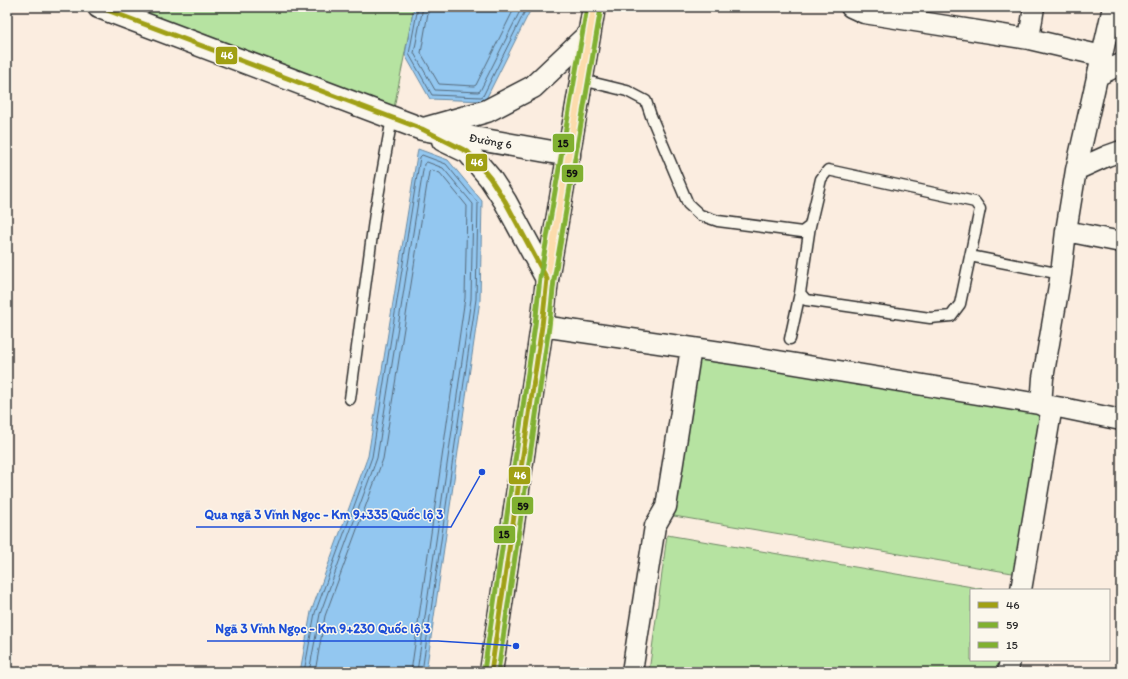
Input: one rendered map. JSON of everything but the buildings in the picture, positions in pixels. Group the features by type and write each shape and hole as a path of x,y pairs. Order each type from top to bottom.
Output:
{"highway":[{"path":"491,672 548,279 594,7"}],"main road":[{"name":"Đường 6","path":"99,7 422,129 569,155"},
{"path":"422,129 487,111 533,86 589,34"},
{"path":"422,129 468,152 490,178 505,201 548,279"}],"street":[{"path":"851,7 864,13 1028,39 1102,56"},
{"path":"1028,39 1034,7"},
{"path":"1021,589 1047,406 1043,378 1061,274 1066,231 1076,170 1113,7"},
{"path":"1097,76 1121,64"},
{"path":"1076,170 1106,156 1121,151"},
{"path":"1066,231 1121,242"},
{"path":"542,326 691,348 1047,406 1121,420"},
{"path":"632,672 655,526 666,507 691,348"},
{"path":"1008,672 1010,661"}],"lane":[{"path":"582,80 627,91 646,101 688,204 700,215 718,221 802,232 810,226"},
{"path":"350,399 375,213 392,118"},
{"path":"790,339 800,293 810,226 821,179 828,170 975,202 980,209 960,304 951,316 930,318 806,300 800,293"},
{"path":"970,256 1061,274"}],"green space":[{"path":"99,7 414,7 392,118"},
{"path":"691,348 1052,406 1024,575 662,514"},
{"path":"667,535 984,589 970,589 970,661 1010,661 1008,672 649,672"}],"water":[{"path":"414,7 532,7 485,101 430,99 405,55"},
{"path":"418,149 448,160 482,201 480,300 426,672 300,672 311,612 368,456"}],"transit line":[{"name":"46","path":"99,7 422,129 468,152 490,178 505,201 547,279"},
{"name":"15","path":"484,671 535,325 540,278 587,7"},
{"name":"59","path":"498,672 549,327 554,280 601,8"},
{"name":"46","path":"491,672 542,326 547,279"}],"place":[{"name":"Qua ngã 3 Vĩnh Ngọc - Km 9+335 Quốc lộ 3","path":"482,472"},
{"name":"Ngã 3 Vĩnh Ngọc - Km 9+230 Quốc lộ 3","path":"516,646"}]}
